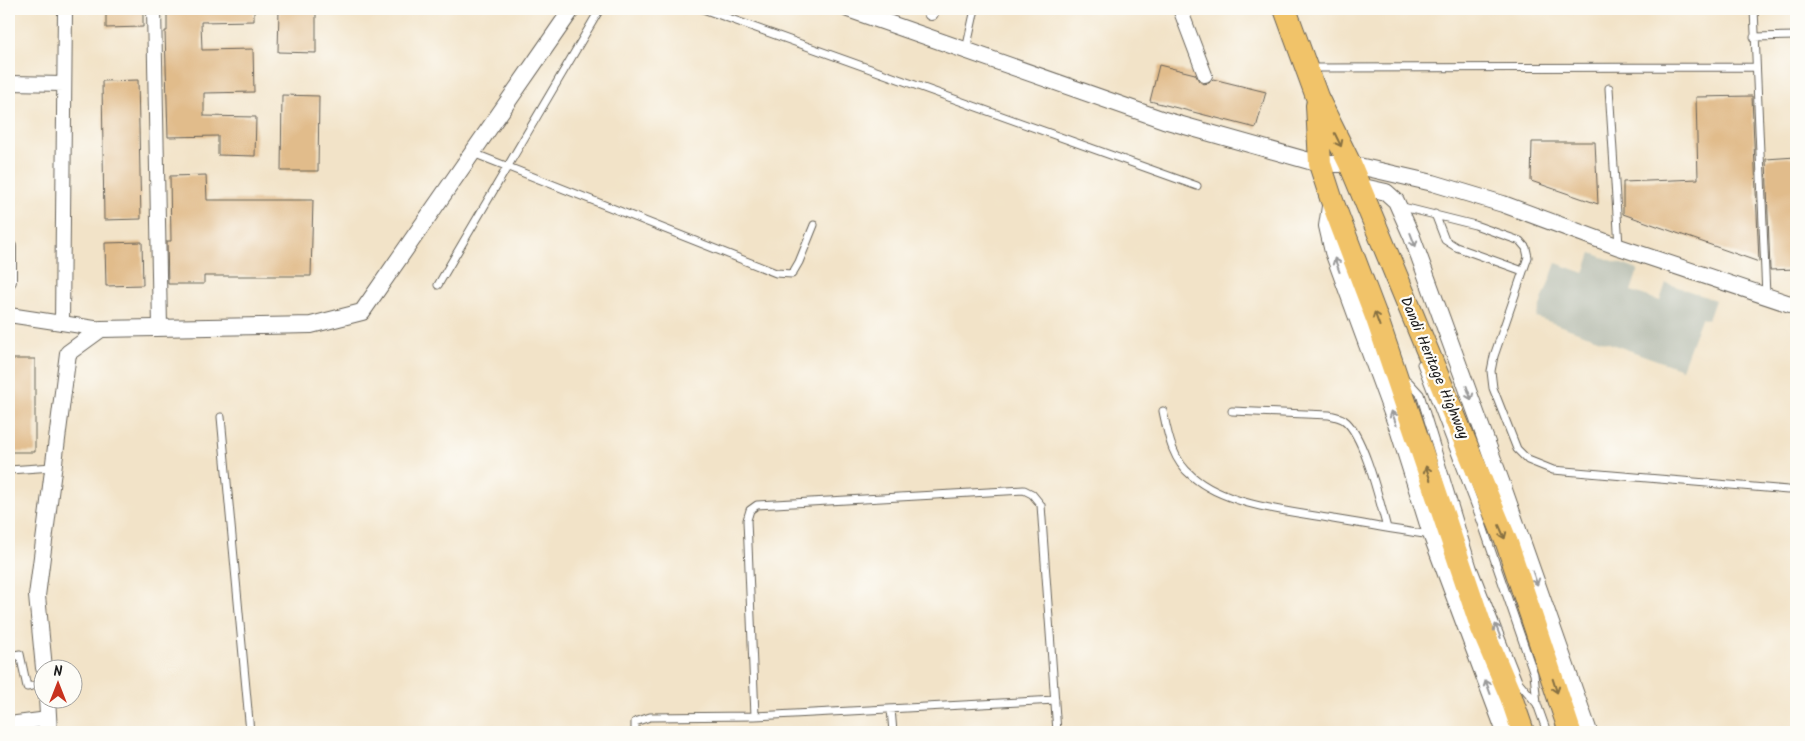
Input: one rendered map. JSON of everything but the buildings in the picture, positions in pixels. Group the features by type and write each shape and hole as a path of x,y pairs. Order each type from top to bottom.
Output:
{"highway":[{"name":"Dandi Heritage Highway","path":"1285,9 1317,97 1350,164 1380,247 1507,543 1570,732"},
{"path":"1317,97 1320,164 1331,198 1395,372 1441,536 1511,698 1523,732"}],"street":[{"path":"62,323 65,9"},
{"path":"154,9 160,327"},
{"path":"9,315 101,329 311,325 362,312 572,9"},
{"path":"848,9 1164,120 1320,164 1350,164 1433,183 1503,204 1619,247 1796,306"},
{"path":"1180,9 1205,75"},
{"path":"9,83 64,84"},
{"path":"1359,186 1386,192 1399,206 1502,484 1589,732"},
{"path":"1331,198 1327,226 1333,252 1399,432 1441,536 1505,732"},
{"path":"9,248 9,280"},
{"path":"43,658 37,596 68,353 101,329"},
{"path":"9,724 49,725 47,708"}],"lane":[{"path":"438,286 600,9"},
{"path":"703,9 1197,186"},
{"path":"966,50 976,9"},
{"path":"1754,9 1766,296"},
{"path":"1754,37 1796,36"},
{"path":"1306,68 1755,67"},
{"path":"1609,88 1619,247"},
{"path":"472,153 776,273 792,274 799,262 814,224"},
{"path":"1399,206 1475,225 1520,241 1526,248 1528,257 1494,356 1491,371 1493,388 1517,449 1528,460 1552,470 1788,490"},
{"path":"1435,214 1445,240 1456,247 1523,271"},
{"path":"1418,356 1480,515 1534,674 1538,704 1547,732"},
{"path":"1395,372 1410,383 1420,394 1473,567 1518,681 1538,704"},
{"path":"1163,411 1169,440 1177,458 1191,476 1213,490 1252,504 1441,536"},
{"path":"1232,411 1329,415 1343,419 1352,428 1364,452 1388,528"},
{"path":"221,417 250,732"},
{"path":"9,470 53,467"},
{"path":"755,716 747,520 750,510 757,505 1024,490 1032,494 1042,505 1057,732"},
{"path":"9,656 20,654 27,687 32,686"},
{"path":"635,732 635,722 650,717 755,716 1055,700"},
{"path":"891,709 893,732"}],"shaded area":[{"path":"1591,253 1638,270 1631,291 1660,301 1666,283 1715,300 1708,320 1701,318 1682,369 1536,317 1556,263 1584,273"}]}
